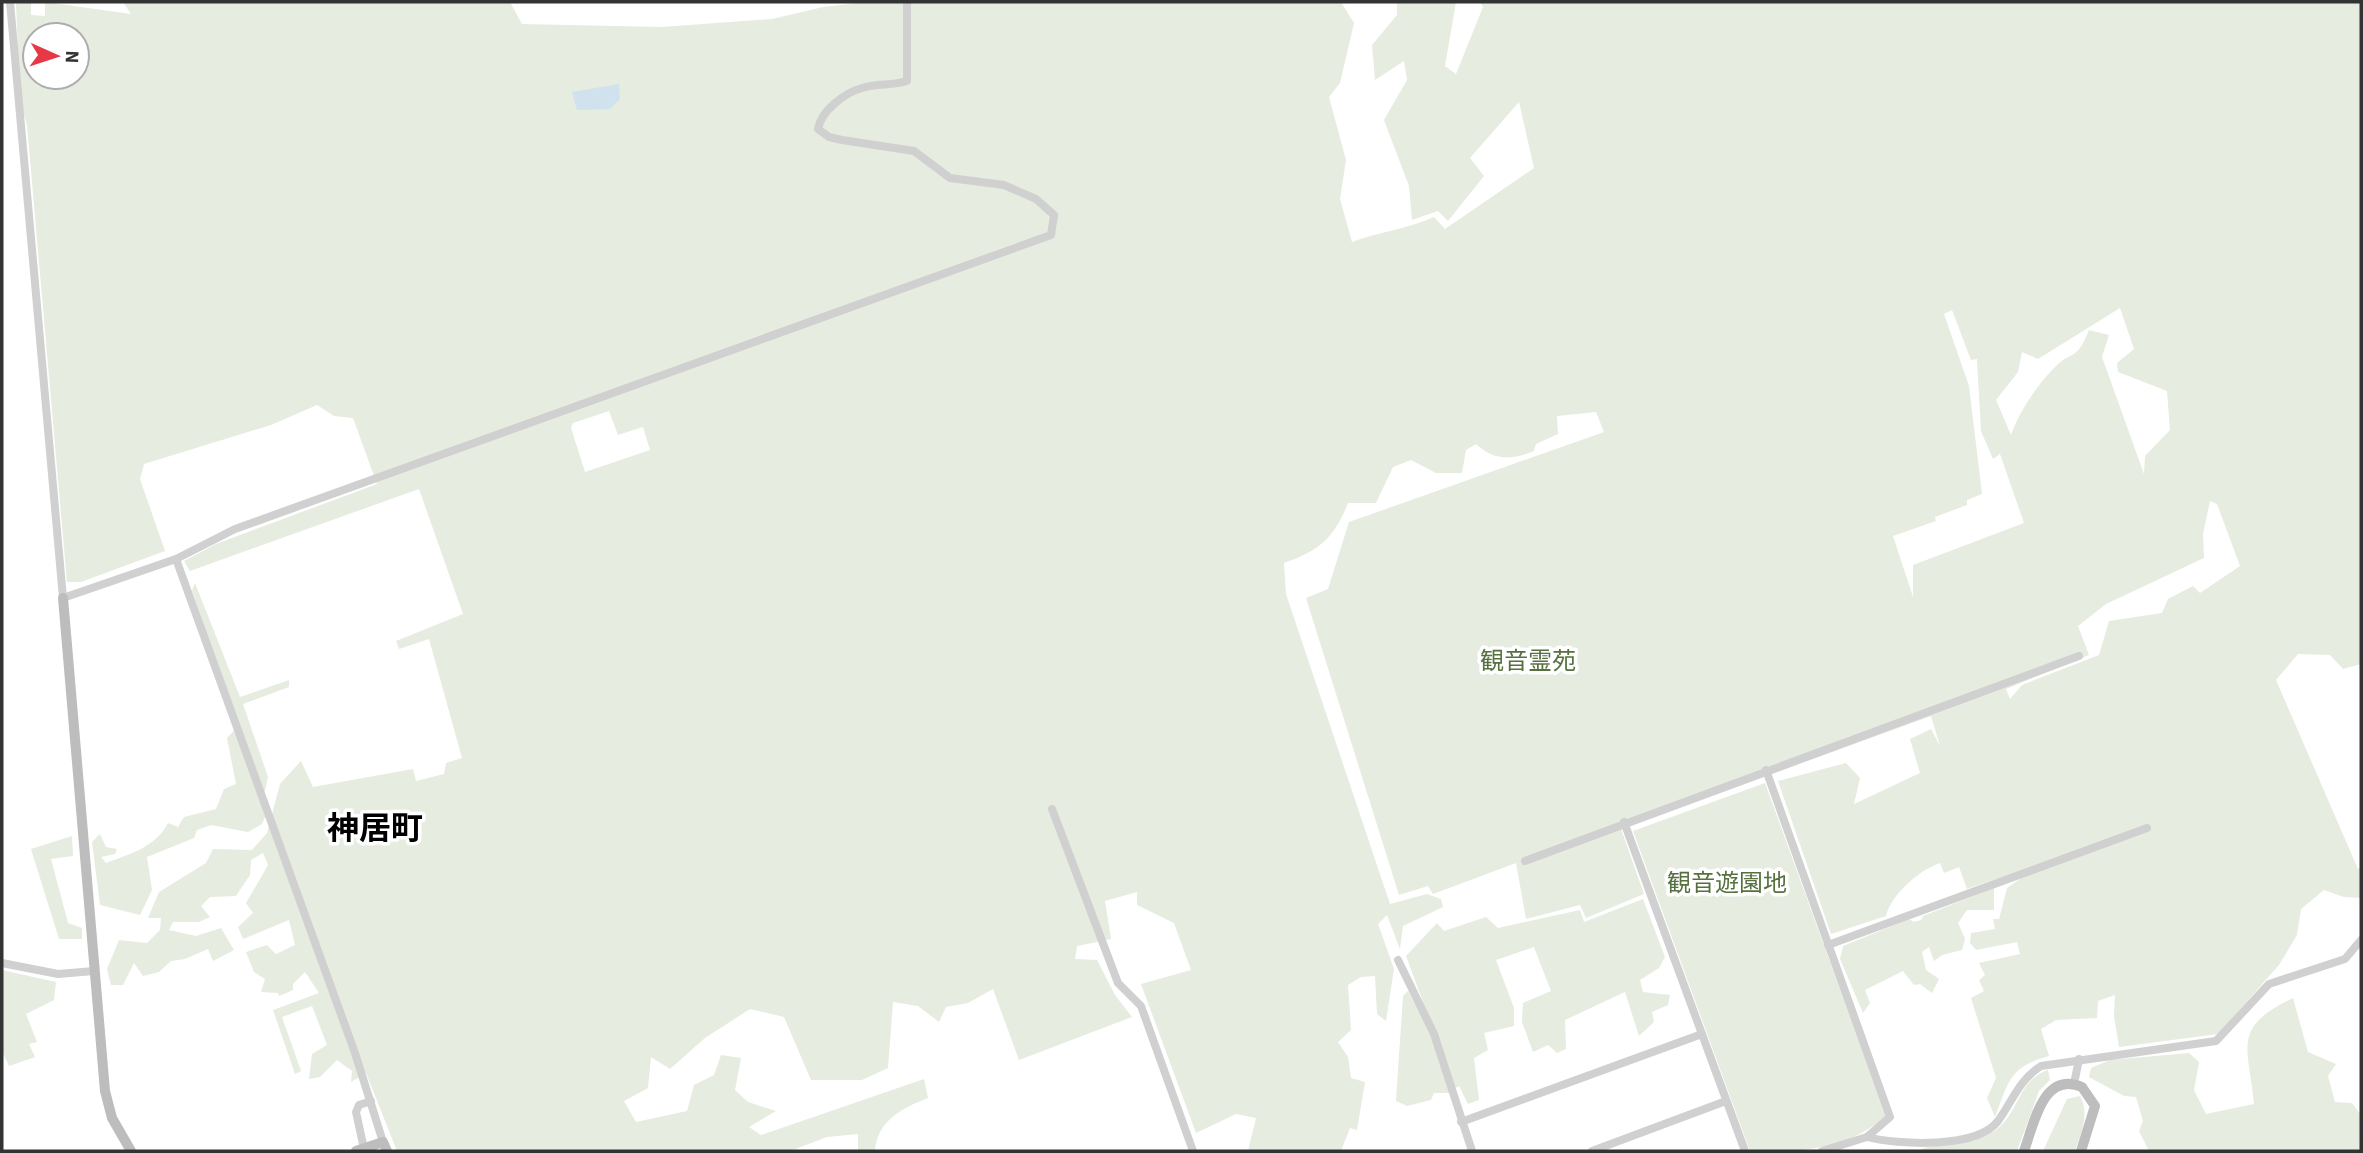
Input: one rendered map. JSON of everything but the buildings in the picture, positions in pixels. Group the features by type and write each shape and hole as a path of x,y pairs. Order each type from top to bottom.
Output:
{"street":[{"path":"10,2 105,1091 112,1118 131,1151"},
{"path":"63,598 176,559 235,529 1051,235 1054,215 1036,199 1004,185 950,178 914,151 842,140 829,137 818,129 820,120 831,107 851,92 906,80 907,2"},
{"path":"176,559 371,1101 385,1147 360,1150 356,1112 359,1105 371,1101"},
{"path":"1525,861 1624,822 2079,656"},
{"path":"1766,770 1890,1117 1867,1138 1822,1151"},
{"path":"1052,809 1118,983 1141,1006 1193,1151"},
{"path":"1624,822 1745,1151"},
{"path":"1828,945 2147,828"},
{"path":"1867,1138 1892,1144 1967,1139 1987,1131 1997,1122 2026,1075 2041,1066 2216,1041 2269,984 2345,959 2361,940"},
{"path":"1398,960 1434,1034 1472,1151"},
{"path":"2,963 58,974 94,971"},
{"path":"1461,1122 1702,1034"},
{"path":"2074,1084 2079,1059"},
{"path":"2024,1151 2050,1089 2060,1084 2074,1084 2090,1095 2095,1106 2081,1151"},
{"path":"1592,1151 1726,1101"}],"green space":[{"name":"観音霊苑","path":"16,2 31,2 31,15 45,16 45,2 131,14 123,2 510,2 522,24 662,27 772,19 823,7 869,2 1341,2 1354,23 1340,83 1329,97 1346,160 1340,199 1352,242 1434,217 1445,229 1534,168 1519,102 1470,158 1484,176 1448,221 1438,211 1412,220 1409,186 1384,120 1407,80 1404,61 1375,80 1372,45 1397,15 1397,2 1456,2 1445,66 1456,74 1483,7 1480,2 2361,2 2361,664 2343,669 2330,655 2298,654 2276,680 2358,869 2361,867 2361,898 2344,897 2324,890 2301,909 2297,935 2279,965 2218,1034 2119,1047 2114,1016 2115,995 2098,1001 2097,1018 2056,1020 2041,1029 2049,1056 2026,1065 2012,1077 1995,1117 1987,1098 1996,1078 1971,998 1984,991 1979,980 1985,975 1979,963 2020,954 2017,942 1976,950 1970,943 1971,933 1995,929 1993,919 1999,919 2007,888 2023,877 2023,870 1967,889 1959,867 1944,873 1940,863 1923,871 1907,884 1886,916 1831,934 1778,781 1846,763 1860,778 1854,804 1920,773 1910,739 1931,729 1940,746 1931,716 1621,829 1644,894 1586,918 1580,905 1526,919 1516,863 1433,894 1428,886 1399,895 1306,598 1328,589 1349,522 1604,432 1596,412 1557,416 1558,434 1536,444 1534,451 1526,454 1496,456 1476,444 1466,450 1462,473 1436,473 1411,460 1393,467 1376,503 1348,503 1337,525 1324,542 1284,563 1286,594 1390,904 1427,894 1441,899 1443,907 1403,926 1400,949 1387,915 1378,924 1394,969 1386,1021 1377,1014 1375,976 1361,977 1348,985 1351,1030 1338,1042 1348,1057 1351,1078 1365,1082 1357,1130 1350,1128 1341,1151 1248,1151 1256,1118 1236,1114 1196,1133 1141,984 1191,970 1174,923 1137,905 1137,892 1105,901 1111,939 1077,946 1075,959 1097,960 1115,995 1132,1017 1019,1060 993,989 968,1003 946,1007 939,1022 918,1006 893,1002 888,1068 862,1080 811,1080 784,1017 750,1009 705,1038 670,1069 651,1057 648,1088 624,1101 636,1122 687,1111 694,1085 714,1075 721,1055 741,1058 735,1090 748,1102 776,1111 749,1127 761,1135 924,1079 928,1098 892,1117 880,1131 875,1151 858,1151 858,1134 827,1137 790,1151 397,1151 366,1073 351,1082 352,1071 337,1060 320,1077 309,1079 312,1054 327,1045 312,1006 282,1017 301,1071 295,1074 273,1010 319,993 305,972 293,984 293,990 279,996 278,993 261,992 265,979 254,972 246,952 267,945 276,954 295,945 289,920 243,939 238,927 253,913 246,903 268,865 263,853 251,860 250,875 236,896 210,897 201,906 210,917 199,922 173,922 169,930 196,936 221,928 234,950 213,961 208,949 185,959 171,961 159,972 143,976 134,963 123,985 111,985 107,969 119,940 147,943 160,930 161,918 148,918 159,892 206,863 213,849 252,850 267,833 280,784 301,761 313,787 413,769 416,781 444,774 446,763 462,758 429,639 399,649 396,641 463,614 419,489 190,571 184,561 216,544 377,484 353,418 334,416 317,405 271,425 144,464 140,479 165,551 81,582 67,582 27,125 20,100","holes":["2120,308 2134,349 2117,363 2118,372 2167,391 2170,430 2145,456 2144,474 2102,357 2109,335 2089,330 2077,352 2059,363 2034,392 2011,435 1996,400 2018,372 2022,352 2038,359","1952,310 1971,360 1977,359 1981,431 1993,459 2000,454 2024,523 1913,565 1913,597 1893,536 1936,521 1935,517 1967,505 1967,500 1982,494 1969,386 1944,314","609,411 618,435 643,427 650,450 585,472 571,428 573,423","2210,501 2217,504 2240,566 2200,593 2193,586 2168,599 2162,613 2109,621 2099,655 2022,685 2010,699 2006,689 2089,655 2078,626 2106,604 2204,558 2203,534"]},
{"path":"195,583 240,697 289,680 289,687 243,704 268,777 264,795 268,810 262,824 248,832 211,825 197,830 194,838 147,857 152,890 140,915 100,905 92,842 100,834 106,847 117,849 115,854 101,857 106,863 142,849 157,838 168,823 178,827 184,817 216,809 224,789 236,784 227,738 238,726 192,590"},
{"name":"観音遊園地","path":"1765,783 1886,1116 1854,1137 1838,1143 1788,1151 1750,1151 1633,831"},
{"path":"72,836 73,856 51,859 68,923 82,928 82,939 59,939 31,849"},
{"path":"1994,888 1994,910 1967,910 1958,923 1965,939 1962,950 1942,955 1934,961 1929,947 1922,952 1926,970 1939,979 1932,993 1920,984 1914,985 1903,971 1865,990 1870,1003 1863,1013 1840,959 1843,946 1909,919 1914,922 1921,920 1923,916"},
{"path":"1643,899 1665,957 1659,968 1640,980 1643,992 1670,995 1668,1005 1652,1012 1654,1022 1639,1036 1625,992 1565,1020 1566,1049 1557,1053 1548,1045 1533,1052 1522,1022 1523,1003 1551,991 1534,947 1496,960 1514,1008 1514,1026 1484,1033 1488,1050 1474,1058 1479,1100 1468,1104 1459,1086 1448,1093 1434,1093 1431,1100 1407,1106 1396,1101 1403,996 1408,991 1429,1030 1426,1010 1406,956 1437,923 1444,931 1486,917 1498,928 1580,910 1584,922"},
{"path":"2,970 56,982 54,1000 26,1014 37,1042 29,1044 35,1057 9,1066 2,1051"},
{"path":"2293,998 2308,1052 2336,1064 2328,1076 2335,1102 2352,1103 2361,1115 2361,1151 2149,1151 2139,1131 2143,1121 2136,1097 2124,1096 2089,1077 2091,1068 2110,1060 2189,1053 2199,1062 2194,1090 2206,1114 2254,1104 2248,1053 2252,1030 2260,1019"},
{"path":"2048,1070 2050,1080 2039,1091 2017,1151 1919,1151 1932,1146 1977,1139 1996,1130 2010,1115 2030,1081"},
{"path":"2080,1096 2084,1117 2075,1151 2043,1151 2067,1099"}],"water":[{"path":"619,84 620,99 610,109 577,110 572,92"}],"district":[{"name":"神居町","path":"375,828"}]}
